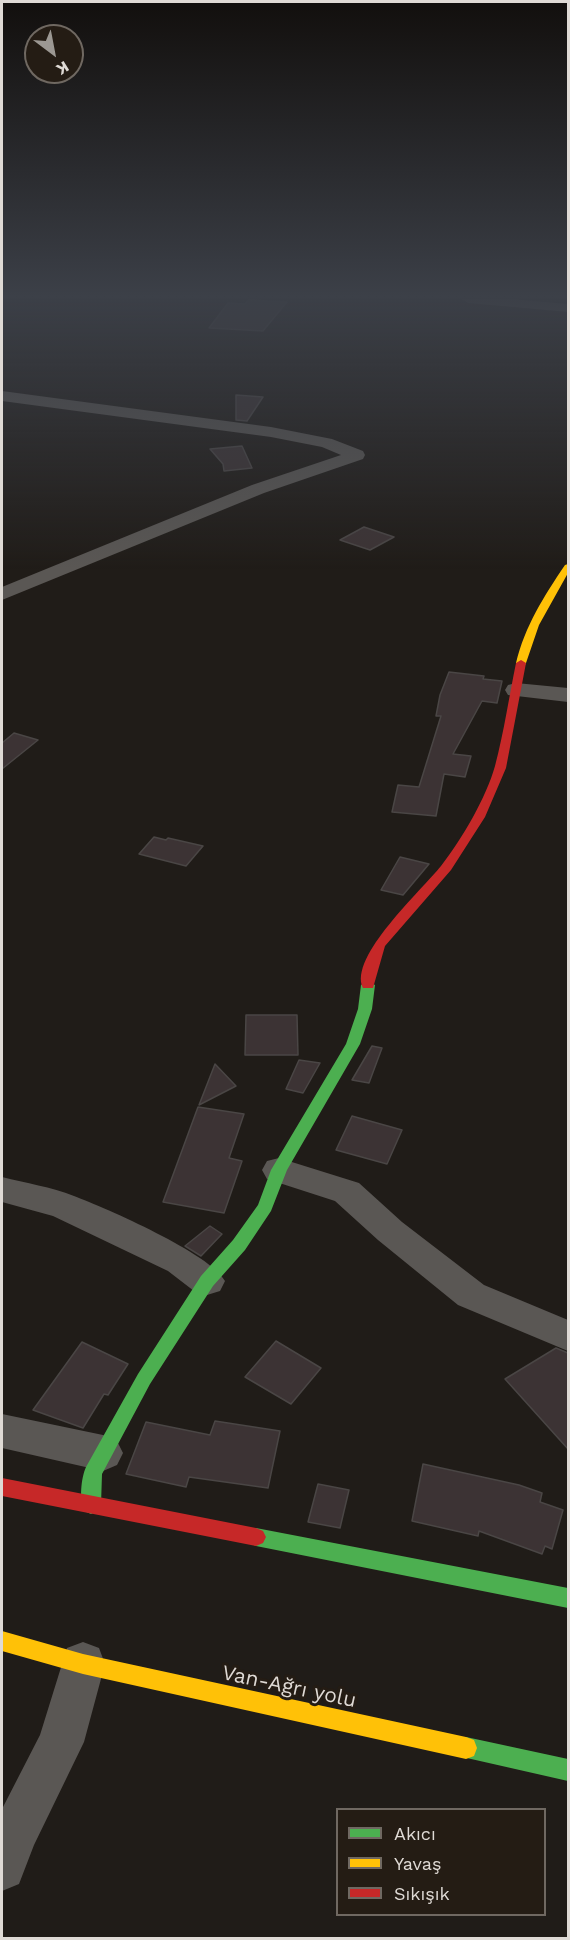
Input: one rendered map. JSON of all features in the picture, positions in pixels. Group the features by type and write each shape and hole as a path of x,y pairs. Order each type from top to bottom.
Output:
{"main road":[{"path":"91,1505 93,1473 144,1379 207,1281 239,1245 265,1207 279,1170 353,1044 365,1009 370,969 379,945 447,867 478,817 500,768 508,718 525,641 545,602 568,567"},
{"path":"2,1487 568,1598"},
{"name":"Van-Ağrı yolu","path":"2,1641 83,1664 568,1770"}],"street":[{"path":"2,396 271,432 326,443 357,455 258,489 2,594"},
{"path":"516,690 568,695"},
{"path":"279,1170 347,1192 390,1231 471,1294 568,1336"},
{"path":"2,1191 62,1205 180,1261 207,1281"},
{"path":"2,1431 103,1452"},
{"path":"2,1867 14,1835 61,1742 83,1664"}],"building":[{"path":"236,395 263,397 247,421 236,420"},
{"path":"242,446 252,468 224,471 223,464 210,449"},
{"path":"364,527 394,537 370,550 340,540"},
{"path":"449,672 484,676 483,679 502,681 497,703 482,701 453,754 471,756 465,777 444,774 436,816 392,812 398,785 419,787 441,716 436,716 440,695"},
{"path":"14,733 38,740 2,769 2,743"},
{"path":"154,837 203,846 186,866 139,854"},
{"path":"400,857 429,864 403,895 381,890"},
{"path":"246,1015 297,1015 298,1055 245,1055"},
{"path":"372,1046 382,1048 369,1083 352,1080"},
{"path":"299,1060 320,1063 303,1093 286,1089"},
{"path":"215,1064 236,1086 199,1105"},
{"path":"198,1107 244,1114 229,1158 242,1161 224,1213 163,1202"},
{"path":"352,1116 402,1130 387,1164 336,1150"},
{"path":"210,1226 222,1234 201,1256 185,1246"},
{"path":"276,1341 321,1368 291,1404 245,1377"},
{"path":"82,1342 128,1364 108,1395 104,1394 83,1428 33,1410"},
{"path":"556,1348 568,1353 568,1449 505,1379"},
{"path":"215,1421 280,1431 268,1488 189,1477 186,1487 126,1474 146,1422 210,1435"},
{"path":"423,1464 519,1485 542,1493 540,1502 563,1510 552,1549 545,1546 542,1554 479,1531 478,1536 412,1521"},
{"path":"318,1484 349,1490 340,1528 308,1522"}],"traffic: fast":[{"path":"91,1505 93,1473 144,1379 207,1281 239,1245 265,1207 279,1170 353,1044 365,1009 368,985"},
{"path":"256,1537 568,1598"},
{"path":"466,1748 568,1770"}],"traffic: slow":[{"path":"521,663 528,637 546,601 568,567"},
{"path":"2,1641 83,1664 466,1748"}],"traffic: jam":[{"path":"368,985 370,969 379,945 447,867 479,817 500,768 521,663"},
{"path":"2,1487 256,1537"}]}
